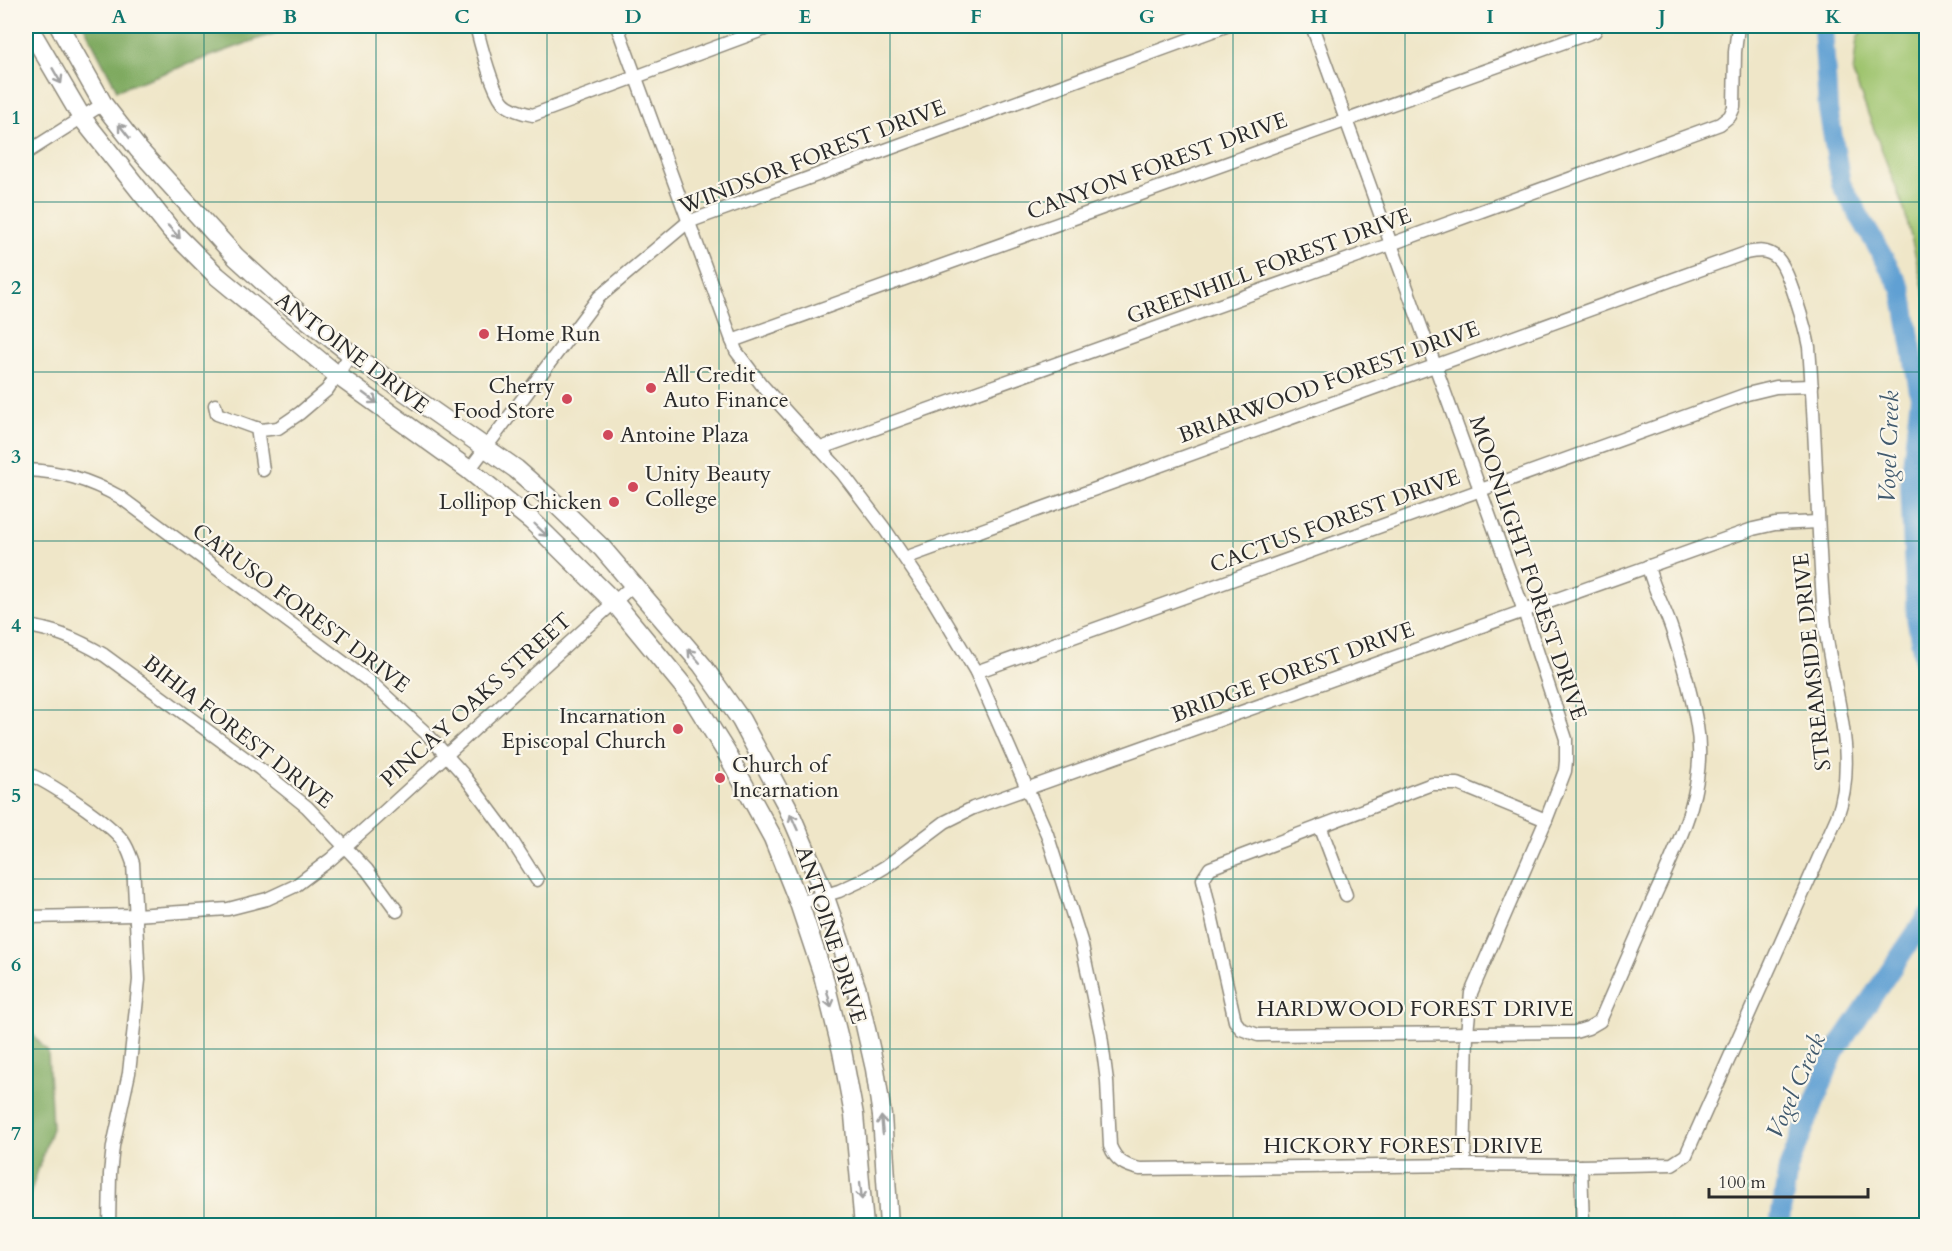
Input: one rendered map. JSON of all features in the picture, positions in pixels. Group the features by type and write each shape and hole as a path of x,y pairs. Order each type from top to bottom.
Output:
{"main road":[{"name":"ANTOINE DRIVE","path":"28,26 82,118 171,230 217,276 337,375 469,470 532,521 615,603 688,693 726,752 773,838 799,903 823,975 842,1051 854,1115 864,1226"},
{"name":"ANTOINE DRIVE","path":"59,26 103,104 140,150 237,258 290,306 351,354 516,470 557,505 602,548 702,665 741,720 787,806 825,896 857,990 871,1046 882,1116 889,1226"},
{"path":"217,276 237,258"}],"street":[{"path":"476,26 497,91 504,104 521,113 533,115 752,29 773,26"},
{"path":"617,26 732,341 746,365 761,384 843,474 905,558 976,672 1028,789"},
{"name":"WINDSOR FOREST DRIVE","path":"469,470 599,297 688,222 1226,26"},
{"name":"MOONLIGHT FOREST DRIVE","path":"1312,26 1524,611 1566,739 1564,771 1546,820 1471,993 1467,1033 1464,1165"},
{"name":"GREENHILL FOREST DRIVE","path":"821,448 1720,124 1728,118 1734,108 1738,26"},
{"name":"CANYON FOREST DRIVE","path":"732,341 1595,31"},
{"path":"26,153 103,104"},
{"name":"BRIARWOOD FOREST DRIVE","path":"905,558 1746,253 1758,250 1768,252"},
{"name":"STREAMSIDE DRIVE","path":"1686,1155 1837,817 1845,790 1846,749 1824,618 1812,386 1806,329 1779,259 1768,252"},
{"path":"214,405 217,414 257,428 269,430 286,424 327,390 351,354"},
{"name":"CACTUS FOREST DRIVE","path":"976,672 1747,394 1776,387 1812,386"},
{"path":"257,428 263,470"},
{"name":"CARUSO FOREST DRIVE","path":"26,470 49,471 82,479 120,497 374,685 446,754 507,833 537,880"},
{"name":"BRIDGE FOREST DRIVE","path":"799,903 825,896 865,879 885,867 948,819 973,808 1753,529 1775,524 1818,522"},
{"name":"HARDWOOD FOREST DRIVE","path":"1320,826 1210,868 1203,879 1232,1014 1241,1029 1258,1035 1575,1032 1600,1021 1682,835 1692,806 1700,758 1698,728 1688,683 1672,629 1648,566"},
{"name":"PINCAY OAKS STREET","path":"135,915 228,909 267,900 300,882 331,859 344,845 376,819 633,585"},
{"name":"BIHIA FOREST DRIVE","path":"26,626 58,632 104,655 260,769 307,807 344,845 367,870 397,911"},
{"path":"26,773 50,784 108,827 124,843 133,863 140,980 129,1073 113,1146 110,1174 110,1226"},
{"path":"1346,895 1320,826 1432,784 1445,783 1458,784 1546,820"},
{"name":"HICKORY FOREST DRIVE","path":"1028,789 1047,834 1068,896 1093,989 1107,1081 1110,1146 1113,1155 1119,1161 1140,1169 1581,1166 1672,1164 1686,1155"},
{"path":"26,917 135,915"},
{"path":"1581,1166 1583,1226"}],"green space":[{"path":"84,26 294,26 117,90"},
{"path":"1865,26 1926,26 1926,298 1904,209 1853,74 1857,38"},
{"path":"26,1027 48,1052 52,1128 26,1206"}],"waterway":[{"name":"Vogel Creek","path":"1823,26 1828,109 1841,184 1902,290 1920,397 1910,483 1916,617 1926,672"},
{"name":"Vogel Creek","path":"1779,1226 1788,1169 1834,1053 1926,918"}],"place":[{"name":"Home Run","path":"484,334"},
{"name":"All Credit Auto Finance","path":"651,388"},
{"name":"Cherry Food Store","path":"567,399"},
{"name":"Antoine Plaza","path":"608,435"},
{"name":"Unity Beauty College","path":"633,487"},
{"name":"Lollipop Chicken","path":"614,502"},
{"name":"Incarnation Episcopal Church","path":"678,729"},
{"name":"Church of Incarnation","path":"720,778"}]}
